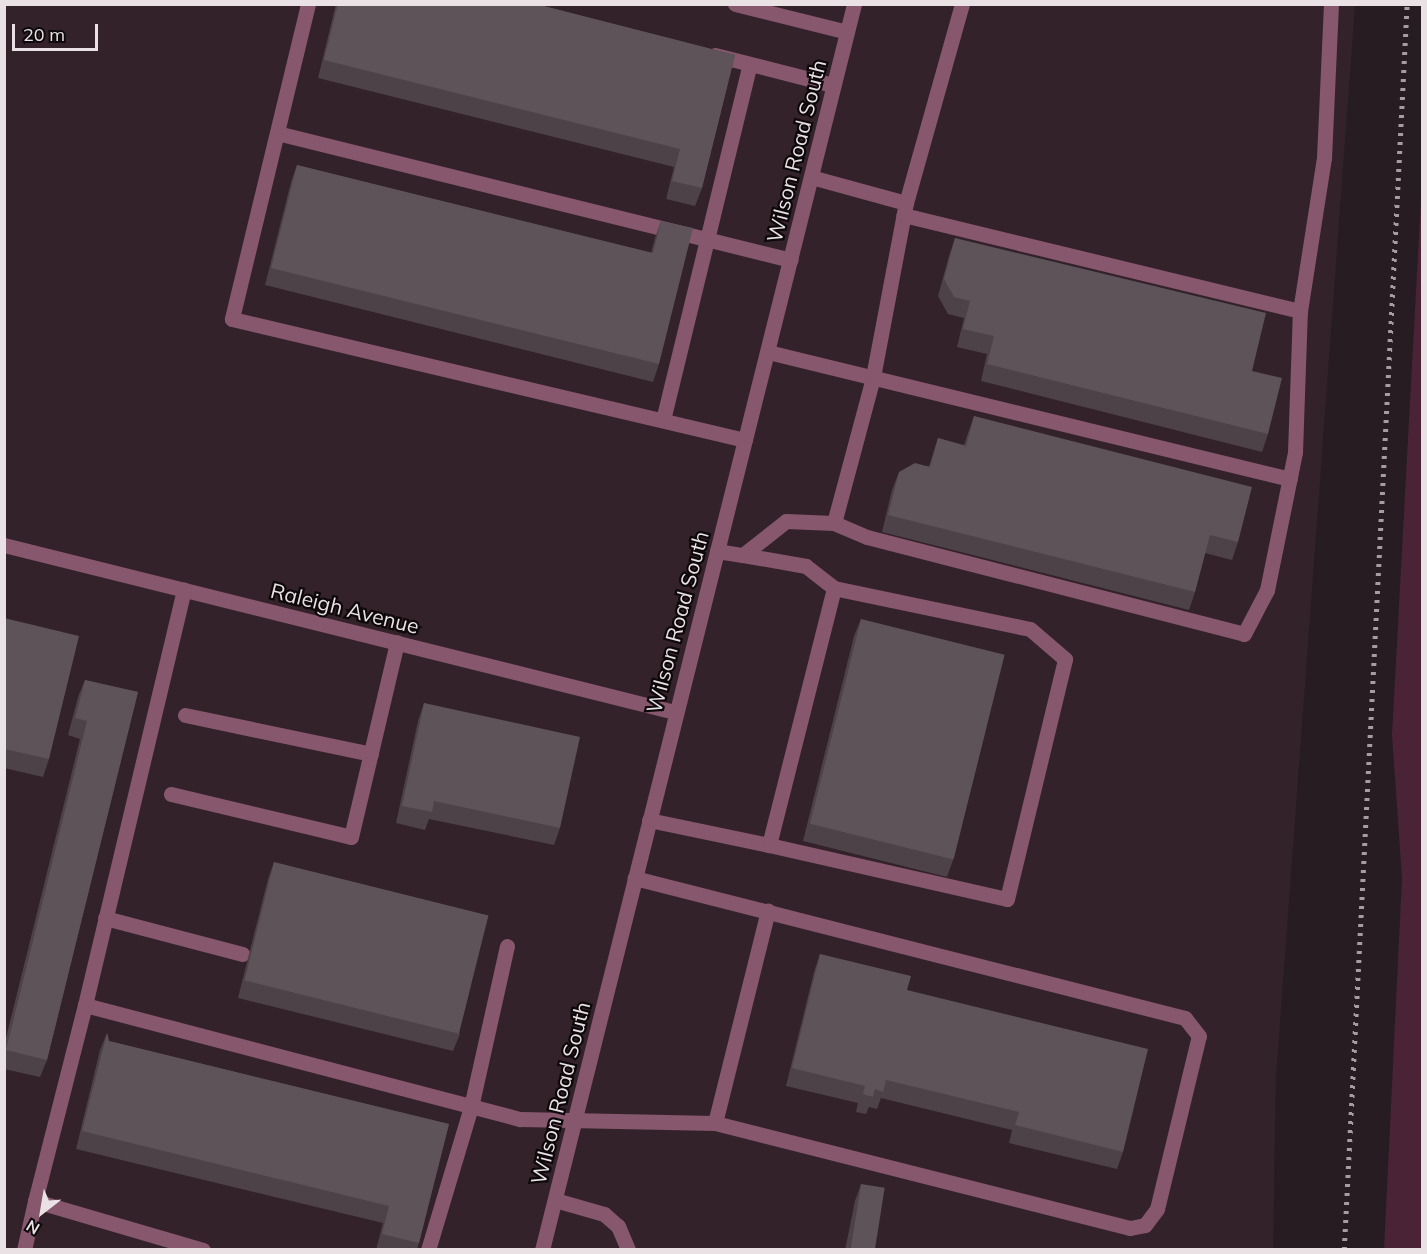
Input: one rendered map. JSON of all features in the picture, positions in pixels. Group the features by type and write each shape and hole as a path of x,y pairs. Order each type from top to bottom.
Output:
{"street":[{"path":"308,4 232,320 745,440"},
{"path":"735,4 759,8 847,32"},
{"name":"Wilson Road South","path":"542,1250 854,4"},
{"path":"834,523 873,377 905,209 962,4"},
{"path":"744,555 786,521 834,523 867,537 1244,634 1267,590 1290,479 1300,312 1324,158 1331,4"},
{"path":"693,49 833,85"},
{"path":"663,420 750,64"},
{"path":"277,133 791,260"},
{"path":"811,177 905,209 1300,312"},
{"path":"768,352 1290,479"},
{"name":"Raleigh Avenue","path":"4,545 675,712"},
{"path":"649,820 769,844 1007,899 1065,659 1030,629 834,588 806,566 717,551"},
{"path":"769,844 834,588"},
{"path":"24,1250 184,590"},
{"path":"171,794 351,837 397,642"},
{"path":"185,715 371,754"},
{"path":"85,1005 471,1107 543,1122 715,1123 1130,1228 1145,1225 1157,1209 1198,1036 1185,1018 635,878"},
{"path":"715,1123 768,911"},
{"path":"105,918 242,954"},
{"path":"428,1250 471,1107 507,946"},
{"path":"555,1200 604,1214 618,1226 628,1250"},
{"path":"35,1201 203,1250"}],"shaded area":[{"path":"5,5 1355,5 1276,1077 1273,1249 5,1250"},
{"path":"1422,180 1422,1249 1384,1250 1402,878 1392,735"}],"building":[{"path":"338,4 536,4 735,55 702,188 672,181 680,149 324,60"},
{"path":"297,165 653,253 661,221 693,228 659,364 271,268"},
{"path":"955,238 1266,313 1252,371 1282,378 1268,434 987,364 994,336 963,329 970,301 954,297 944,279"},
{"path":"974,416 1252,487 1238,542 1210,535 1195,592 888,515 899,472 915,463 930,467 938,438 966,446"},
{"path":"4,618 79,636 49,759 4,749"},
{"path":"861,619 1005,655 954,860 810,824"},
{"path":"85,680 138,692 47,1060 6,1050 87,721 75,718"},
{"path":"424,703 580,737 560,828 434,801 432,812 402,806"},
{"path":"274,862 488,915 459,1034 244,980"},
{"path":"820,954 911,976 907,990 1148,1049 1123,1152 1015,1125 1019,1112 886,1080 883,1092 875,1089 873,1097 863,1094 865,1086 792,1068"},
{"path":"107,1033 109,1041 449,1124 419,1243 382,1234 389,1206 82,1131"},
{"path":"861,1184 885,1188 875,1250 851,1250"}],"railway":[{"path":"1344,1250 1407,4"}]}
